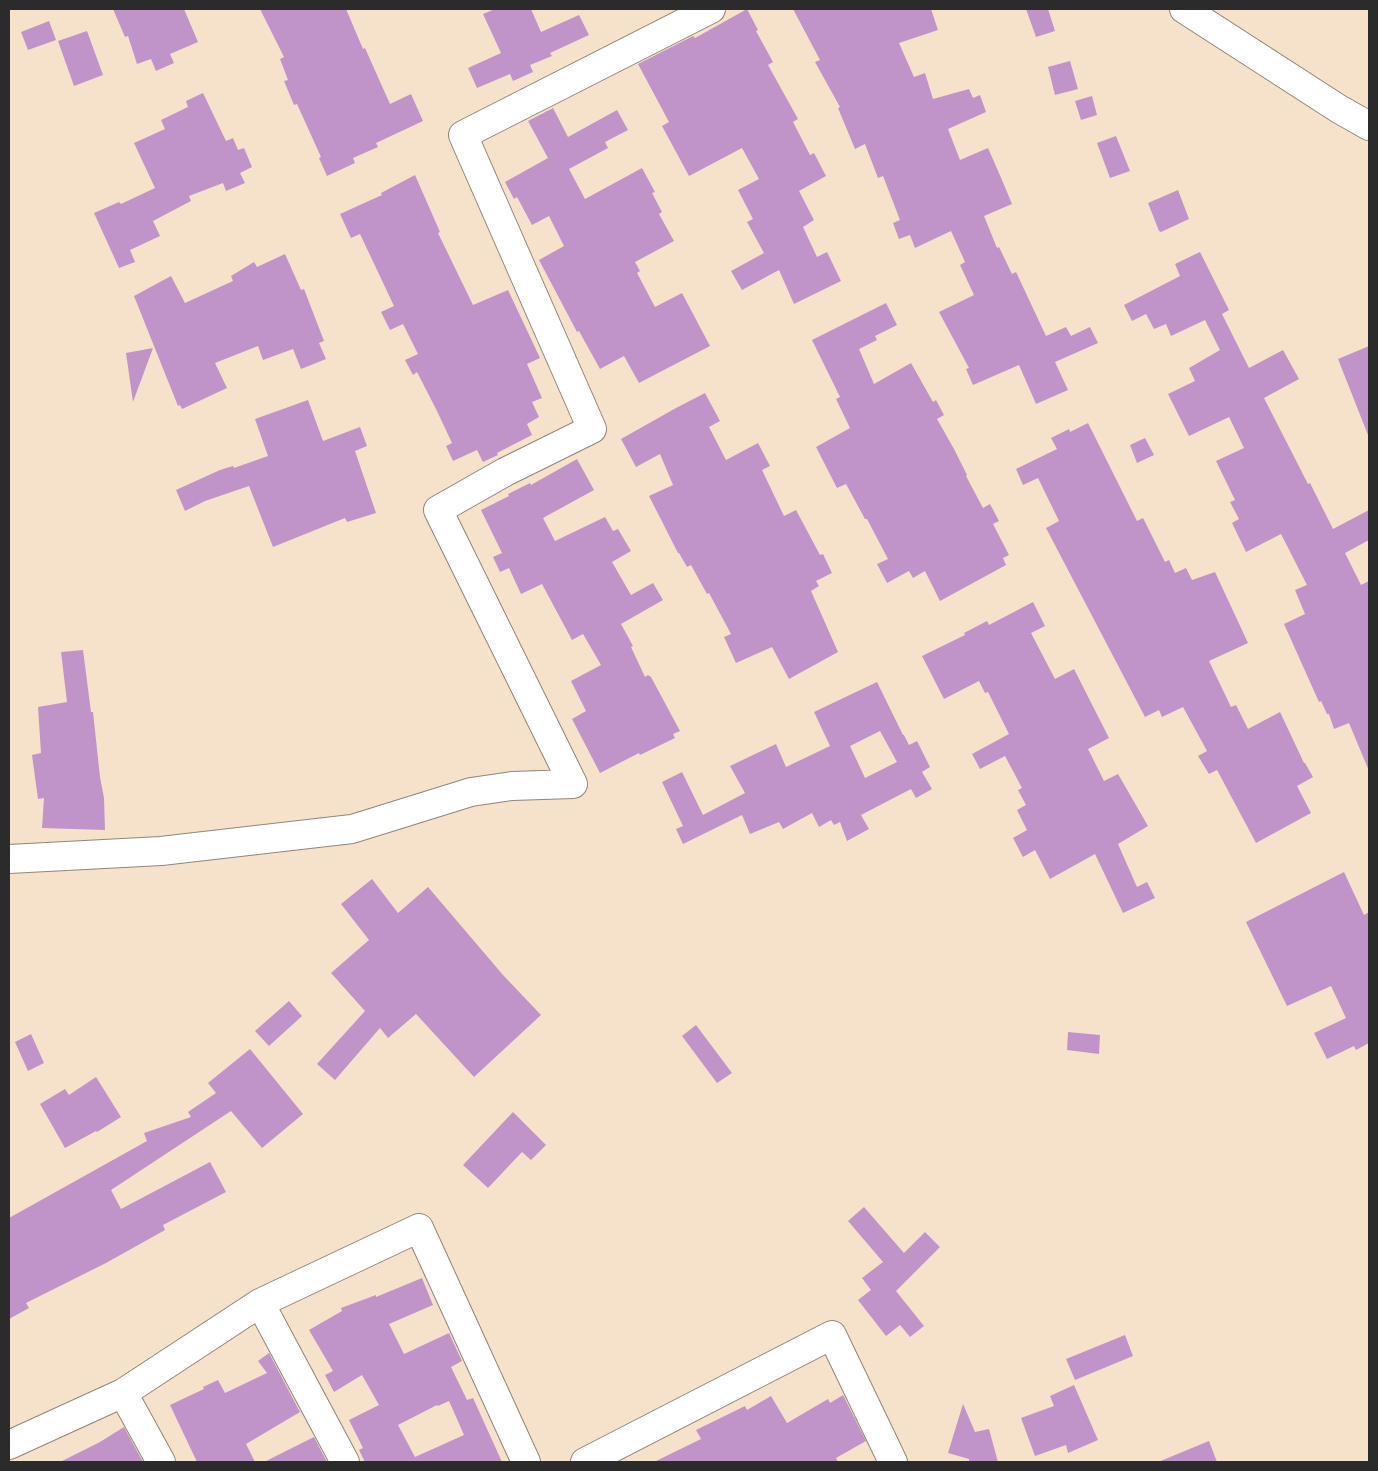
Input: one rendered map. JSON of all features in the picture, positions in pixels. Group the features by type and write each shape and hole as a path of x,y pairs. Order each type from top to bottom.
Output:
{"street":[{"path":"9,859 160,851 352,830 471,792 512,786 573,784 438,510 505,472 592,429 463,135 711,9"},
{"path":"1184,9 1339,109 1369,126"},
{"path":"9,1445 123,1393 260,1303 419,1228 526,1462"},
{"path":"260,1303 346,1462"},
{"path":"585,1462 832,1335 893,1462"},
{"path":"123,1393 161,1462"}],"building":[{"path":"113,9 184,9 198,42 170,54 174,63 156,71 151,59 137,64 128,36 125,37"},
{"path":"260,9 346,9 390,104 411,94 423,121 376,143 378,147 353,158 355,163 327,176 319,158 321,157 297,104 294,105 284,81 288,80 280,59 284,57"},
{"path":"495,9 531,9 541,32 579,15 589,35 550,53 552,56 530,65 533,72 513,81 510,74 477,88 468,68 501,53 483,14"},
{"path":"747,9 758,30 756,31 773,62 768,65 798,119 793,122 810,155 814,153 826,176 799,191 814,220 803,227 817,257 827,252 841,281 794,304 779,270 742,290 731,271 764,253 747,222 753,219 738,190 759,179 742,148 689,176 662,126 669,122 638,64 693,36 695,38"},
{"path":"793,9 931,9 938,30 899,43 914,77 925,73 933,99 969,89 973,98 980,95 986,112 948,129 960,160 988,148 1012,204 984,216 997,248 999,247 1012,274 1016,272 1046,336 1066,327 1071,336 1090,327 1098,343 1055,362 1068,390 1036,404 1019,365 973,385 966,369 969,368 939,312 974,295 960,265 965,262 951,231 915,248 910,235 899,239 893,223 900,220 883,176 878,178 865,144 855,149 838,108 840,107 815,62 820,60"},
{"path":"1026,9 1048,9 1055,31 1036,37"},
{"path":"49,21 56,40 28,50 21,32"},
{"path":"87,31 103,75 74,86 58,41"},
{"path":"1070,61 1078,89 1055,95 1048,67"},
{"path":"203,93 226,141 233,138 238,150 244,148 252,167 240,173 245,183 226,191 223,183 189,196 191,201 153,221 160,236 130,250 135,262 119,268 94,213 119,202 121,204 155,188 134,143 165,129 161,120 188,107 186,101"},
{"path":"1092,96 1097,115 1081,120 1075,101"},
{"path":"553,108 568,137 617,110 628,130 605,142 608,148 569,169 585,199 642,168 655,192 652,193 662,212 659,214 674,241 635,262 640,271 637,273 655,307 682,293 710,346 639,383 624,356 600,369 579,331 577,332 539,260 564,246 549,216 532,225 517,197 514,199 505,182 548,158 528,121"},
{"path":"1116,136 1130,171 1110,178 1097,143"},
{"path":"415,175 440,232 438,233 473,305 508,290 540,358 527,364 542,398 532,402 539,417 527,424 532,435 483,462 477,450 453,461 446,446 452,443 437,411 417,372 413,375 405,360 418,354 403,324 390,330 381,312 394,306 360,234 351,238 340,214 382,195 381,193"},
{"path":"1178,190 1189,219 1161,232 1148,203"},
{"path":"1200,252 1229,310 1222,314 1249,368 1283,350 1299,379 1264,398 1333,529 1369,510 1369,540 1345,553 1361,585 1369,581 1369,771 1349,723 1334,729 1329,714 1327,714 1321,701 1319,702 1284,624 1305,614 1295,590 1307,585 1281,534 1246,552 1232,523 1239,519 1230,502 1235,500 1216,461 1244,448 1229,417 1189,436 1168,394 1195,381 1189,368 1220,350 1205,320 1171,336 1166,324 1154,329 1146,314 1132,321 1124,305 1180,276 1175,264"},
{"path":"285,254 301,290 304,289 324,341 319,343 326,359 301,369 293,349 263,360 258,346 215,363 227,388 182,409 180,405 178,406 134,296 171,276 185,303 233,281 231,276 254,262 257,267"},
{"path":"886,303 897,325 875,336 877,340 859,349 874,384 911,363 933,402 936,400 944,415 937,419 983,508 990,504 999,521 993,524 1009,555 1003,558 1006,565 940,601 925,571 913,578 909,571 887,583 877,564 888,559 846,484 837,488 816,447 850,428 836,399 840,397 812,340"},
{"path":"1369,346 1369,435 1368,435 1338,359"},
{"path":"153,348 133,402 126,353"},
{"path":"705,393 720,421 709,427 726,460 758,443 770,466 762,470 784,516 796,510 820,555 823,554 832,573 816,581 819,586 811,591 838,652 789,679 772,647 736,663 724,637 731,634 709,593 707,594 691,565 687,567 678,553 649,496 673,485 660,454 636,467 621,439"},
{"path":"308,400 323,441 360,427 367,446 355,451 376,513 347,522 345,518 273,547 249,486 205,501 185,511 176,490 220,470 233,466 234,468 268,456 255,419"},
{"path":"1088,423 1137,521 1143,518 1165,562 1169,560 1175,573 1186,568 1192,580 1215,572 1248,643 1209,661 1231,707 1236,705 1248,729 1280,712 1304,763 1313,777 1297,786 1311,813 1256,843 1217,770 1209,774 1198,756 1207,751 1183,707 1162,717 1159,710 1145,717 1046,528 1059,521 1038,478 1023,485 1016,469 1057,449 1051,438 1069,429 1070,432"},
{"path":"1145,438 1154,455 1137,463 1130,445"},
{"path":"577,459 594,490 543,518 555,541 605,517 613,531 618,529 631,551 612,562 631,595 653,583 663,600 621,624 633,646 631,647 645,677 648,675 651,677 680,731 673,734 675,738 640,755 639,753 600,773 572,719 586,711 571,681 601,665 583,634 572,640 542,584 521,594 509,568 500,572 493,557 502,553 481,510"},
{"path":"1033,602 1045,626 1031,633 1055,679 1074,669 1109,738 1088,749 1104,781 1118,774 1148,826 1118,844 1137,887 1147,882 1155,898 1123,913 1095,854 1050,879 1035,850 1023,857 1013,838 1027,830 1017,810 1026,805 1018,790 1022,788 1005,756 980,769 972,754 1009,734 988,692 985,693 979,681 944,699 922,656 965,635 964,633 987,621 989,625"},
{"path":"83,650 104,798 105,830 42,828 44,798 38,799 32,755 41,753 38,707 67,702 61,652"},
{"path":"877,682 909,745 917,741 930,767 922,772 932,789 916,798 911,789 861,815 869,829 847,841 840,822 834,825 831,820 819,827 812,813 783,829 779,822 750,834 742,815 683,844 676,829 683,826 662,782 682,772 703,815 745,793 730,766 776,744 786,767 830,746 814,712","holes":["880,731 897,762 865,778 850,746"]},
{"path":"1344,872 1364,915 1369,912 1369,1043 1356,1050 1354,1046 1327,1059 1314,1033 1346,1018 1331,986 1287,1006 1246,922"},
{"path":"372,879 398,913 428,887 503,975 541,1015 474,1077 416,1014 388,1038 380,1028 335,1080 317,1064 365,1011 331,973 369,940 341,904"},
{"path":"289,1001 302,1016 269,1046 255,1031"},
{"path":"696,1025 732,1073 717,1083 682,1036"},
{"path":"1068,1032 1100,1035 1099,1054 1067,1050"},
{"path":"31,1034 44,1063 28,1071 15,1042"},
{"path":"250,1049 303,1114 262,1148 231,1111 111,1190 121,1209 210,1162 226,1192 163,1225 165,1230 106,1263 26,1303 29,1308 9,1319 9,1218 147,1141 144,1133 191,1117 188,1112 216,1093 208,1083"},
{"path":"96,1077 121,1117 65,1148 40,1104 65,1089 69,1095"},
{"path":"513,1112 546,1145 531,1160 522,1152 488,1188 463,1165"},
{"path":"864,1207 904,1253 925,1232 940,1247 896,1291 924,1326 910,1337 900,1325 886,1336 858,1300 871,1290 862,1278 883,1262 848,1221"},
{"path":"422,1278 433,1305 389,1324 404,1354 449,1333 462,1361 451,1367 467,1400 473,1398 502,1462 365,1462 359,1450 363,1448 349,1420 379,1405 362,1375 334,1392 325,1375 333,1371 309,1330 342,1311 341,1308 376,1295 376,1297","holes":["449,1401 464,1435 415,1457 398,1425"]},
{"path":"1125,1335 1133,1356 1075,1380 1066,1359"},
{"path":"269,1353 300,1412 246,1444 255,1462 197,1462 170,1405 204,1389 203,1387 218,1380 225,1393 267,1373 258,1361"},
{"path":"1074,1385 1098,1440 1068,1453 1066,1445 1035,1456 1021,1418 1054,1406 1050,1396"},
{"path":"843,1395 866,1441 836,1458 838,1462 654,1462 701,1439 696,1430 745,1406 747,1410 771,1396 787,1423 828,1399 830,1403"},
{"path":"963,1404 975,1432 989,1429 998,1462 969,1462 969,1459 948,1453"},
{"path":"124,1427 143,1462 60,1462 100,1442"},
{"path":"314,1437 327,1462 264,1462"},
{"path":"1209,1441 1217,1462 1158,1462"}]}
